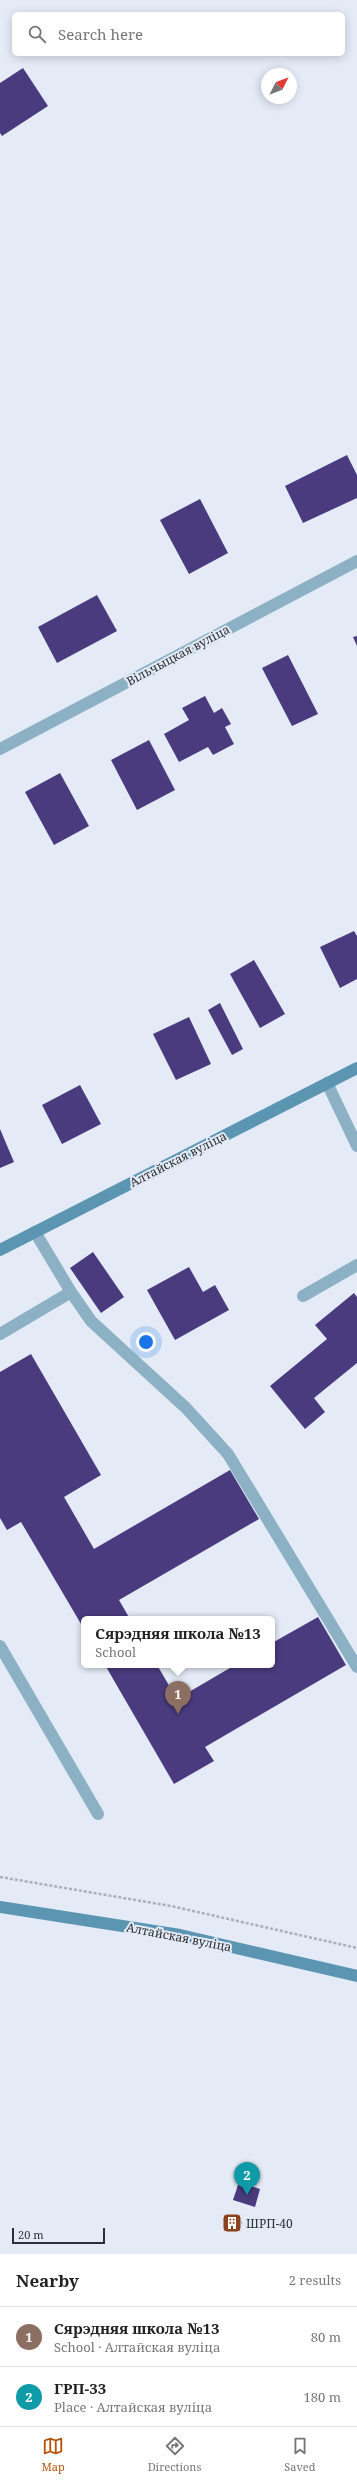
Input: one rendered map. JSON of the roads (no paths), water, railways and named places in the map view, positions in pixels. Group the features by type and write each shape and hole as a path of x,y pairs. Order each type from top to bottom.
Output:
{"main road":[{"name":"Алтайская вуліца","path":"0,1250 357,1068"},
{"name":"Алтайская вуліца","path":"0,1906 180,1935 357,1976"}],"street":[{"name":"Вільчыцкая вуліца","path":"0,749 357,561"},
{"path":"327,1083 357,1146"},
{"path":"35,1232 91,1320 186,1408 228,1454 357,1667"},
{"path":"303,1296 357,1265"},
{"path":"0,1334 72,1292"},
{"path":"0,1646 98,1814"}],"place":[{"name":"Сярэдняя школа №13","path":"178,1714"},
{"name":"ГРП-33","path":"247,2195"},
{"name":"ШРП-40","path":"232,2223"}]}
